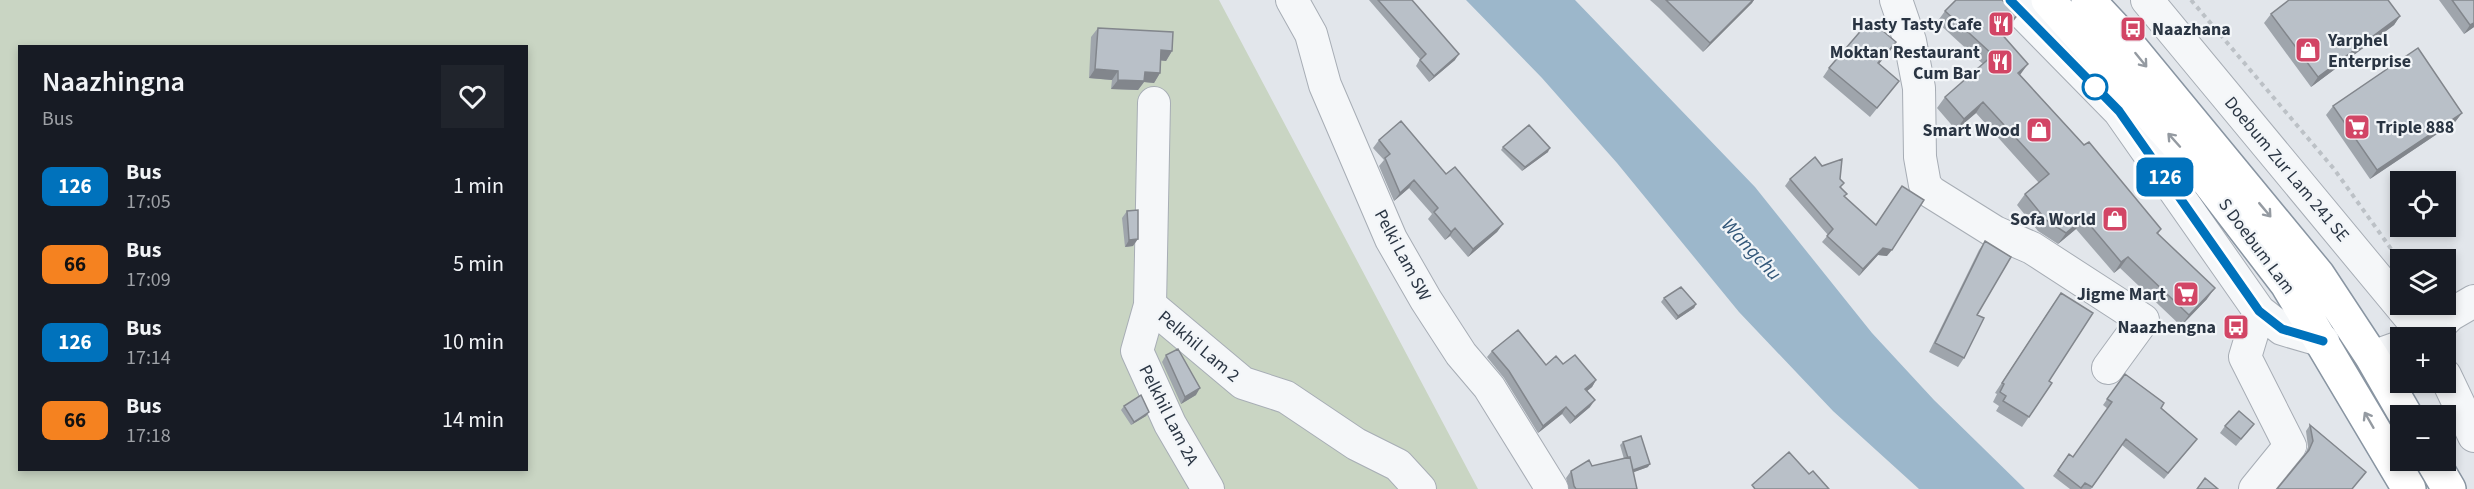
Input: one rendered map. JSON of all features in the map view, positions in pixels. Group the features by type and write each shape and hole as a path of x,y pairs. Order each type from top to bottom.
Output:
{"highway":[{"name":"S Doebum Lam","path":"2048,0 2195,164 2287,284 2409,489"},
{"name":"S Doebum Lam","path":"2088,0 2117,31 2318,275 2386,352 2403,405"},
{"path":"2438,471 2449,489"}],"street":[{"name":"Pelki Lam SW","path":"1292,0 1311,34 1326,85 1391,239 1461,354 1489,387 1546,487"},
{"path":"1896,0 1910,42 1919,88 1920,157 1925,185 1931,192 1995,232 2032,248 2143,320 2108,368"},
{"path":"2010,0 2119,111 2259,311 2282,329 2323,341"},
{"name":"Doebum Zur Lam 241 SE","path":"2147,0 2418,327"},
{"name":"Pelkhil Lam 2","path":"1154,103 1150,305 1243,383 1286,398 1356,444 1398,465 1420,489"},
{"path":"2438,327 2450,315 2474,301"},
{"name":"Pelkhil Lam 2A","path":"1150,305 1137,351 1170,424 1208,489"},
{"path":"2255,489 2290,446 2245,357 2259,311"},
{"path":"2454,393 2474,436"}],"path":[{"path":"2191,0 2334,169 2391,249"}],"green space":[{"path":"0,0 1219,0 1478,489 0,489"}],"water":[{"name":"Wangchu","path":"1466,0 1575,0 1755,187 1872,333 1934,400 2025,489 1919,489 1833,411 1739,312 1617,163 1542,78"}],"building":[{"path":"1378,0 1412,0 1459,54 1434,76 1420,60 1426,54"},
{"path":"1666,0 1753,0 1710,43"},
{"path":"1956,0 2002,0 2018,15 1999,31 2028,64 2018,73 2084,145 2089,142 2161,229 2157,233 2215,288 2189,315 2128,257 2121,262 2084,218 2066,233 2046,220 2025,194 2049,174 1983,102 1964,119 1945,97 1993,55 1945,11"},
{"path":"2289,0 2388,0 2400,16 2318,77 2271,14"},
{"path":"2452,0 2474,0 2474,23 2470,25"},
{"path":"1870,20 1896,42 1878,63 1899,81 1877,108 1829,68"},
{"path":"1098,28 1173,32 1172,51 1161,50 1160,73 1145,72 1144,81 1118,80 1118,71 1095,69"},
{"path":"2418,48 2462,113 2377,170 2333,106"},
{"path":"1401,121 1446,174 1455,167 1503,224 1473,249 1455,228 1451,232 1434,212 1438,208 1414,180 1400,193 1385,158 1390,154 1379,140"},
{"path":"1529,125 1550,148 1525,167 1503,147"},
{"path":"1815,157 1822,166 1842,159 1840,179 1844,183 1840,187 1847,194 1844,196 1876,225 1902,186 1924,200 1892,250 1883,248 1863,269 1827,236 1833,229 1790,179"},
{"path":"1138,210 1138,239 1129,240 1127,211"},
{"path":"1985,241 2011,257 1977,315 1984,318 1964,358 1935,343"},
{"path":"1681,287 1696,304 1678,316 1664,298"},
{"path":"2061,293 2093,313 2049,381 2052,383 2029,417 2003,401 2006,396 2000,392 2004,384 2002,383"},
{"path":"1518,330 1546,365 1556,356 1563,364 1575,355 1596,380 1585,389 1595,400 1575,417 1566,407 1543,426 1509,371 1492,351"},
{"path":"1178,349 1200,388 1185,397 1166,355"},
{"path":"2125,374 2164,403 2161,408 2197,439 2168,473 2126,439 2092,487 2085,483 2081,488 2058,470 2069,454 2073,457 2112,402 2107,399"},
{"path":"1141,395 1149,412 1134,422 1124,406"},
{"path":"2239,411 2254,424 2241,439 2225,426"},
{"path":"2310,425 2366,472 2352,489 2277,489 2309,450 2313,441"},
{"path":"1641,436 1650,464 1633,470 1623,442"},
{"path":"1789,452 1809,474 1813,471 1829,489 1755,489 1752,485"},
{"path":"1630,457 1637,489 1576,489 1574,486 1571,471 1589,460 1592,466"},
{"path":"2205,478 2218,489 2197,489"}],"bus line":[{"name":"126","path":"2010,0 2119,111 2259,311 2282,329 2323,341"}],"place":[{"name":"Hasty Tasty Cafe","path":"2001,24"},
{"name":"Naazhana","path":"2133,29"},
{"name":"Yarphel Enterprise","path":"2308,50"},
{"name":"Moktan Restaurant Cum Bar","path":"2000,62"},
{"name":"Triple 888","path":"2357,127"},
{"name":"Smart Wood","path":"2039,130"},
{"name":"Sofa World","path":"2115,219"},
{"name":"Jigme Mart","path":"2186,294"},
{"name":"Naazhengna","path":"2236,327"}]}
